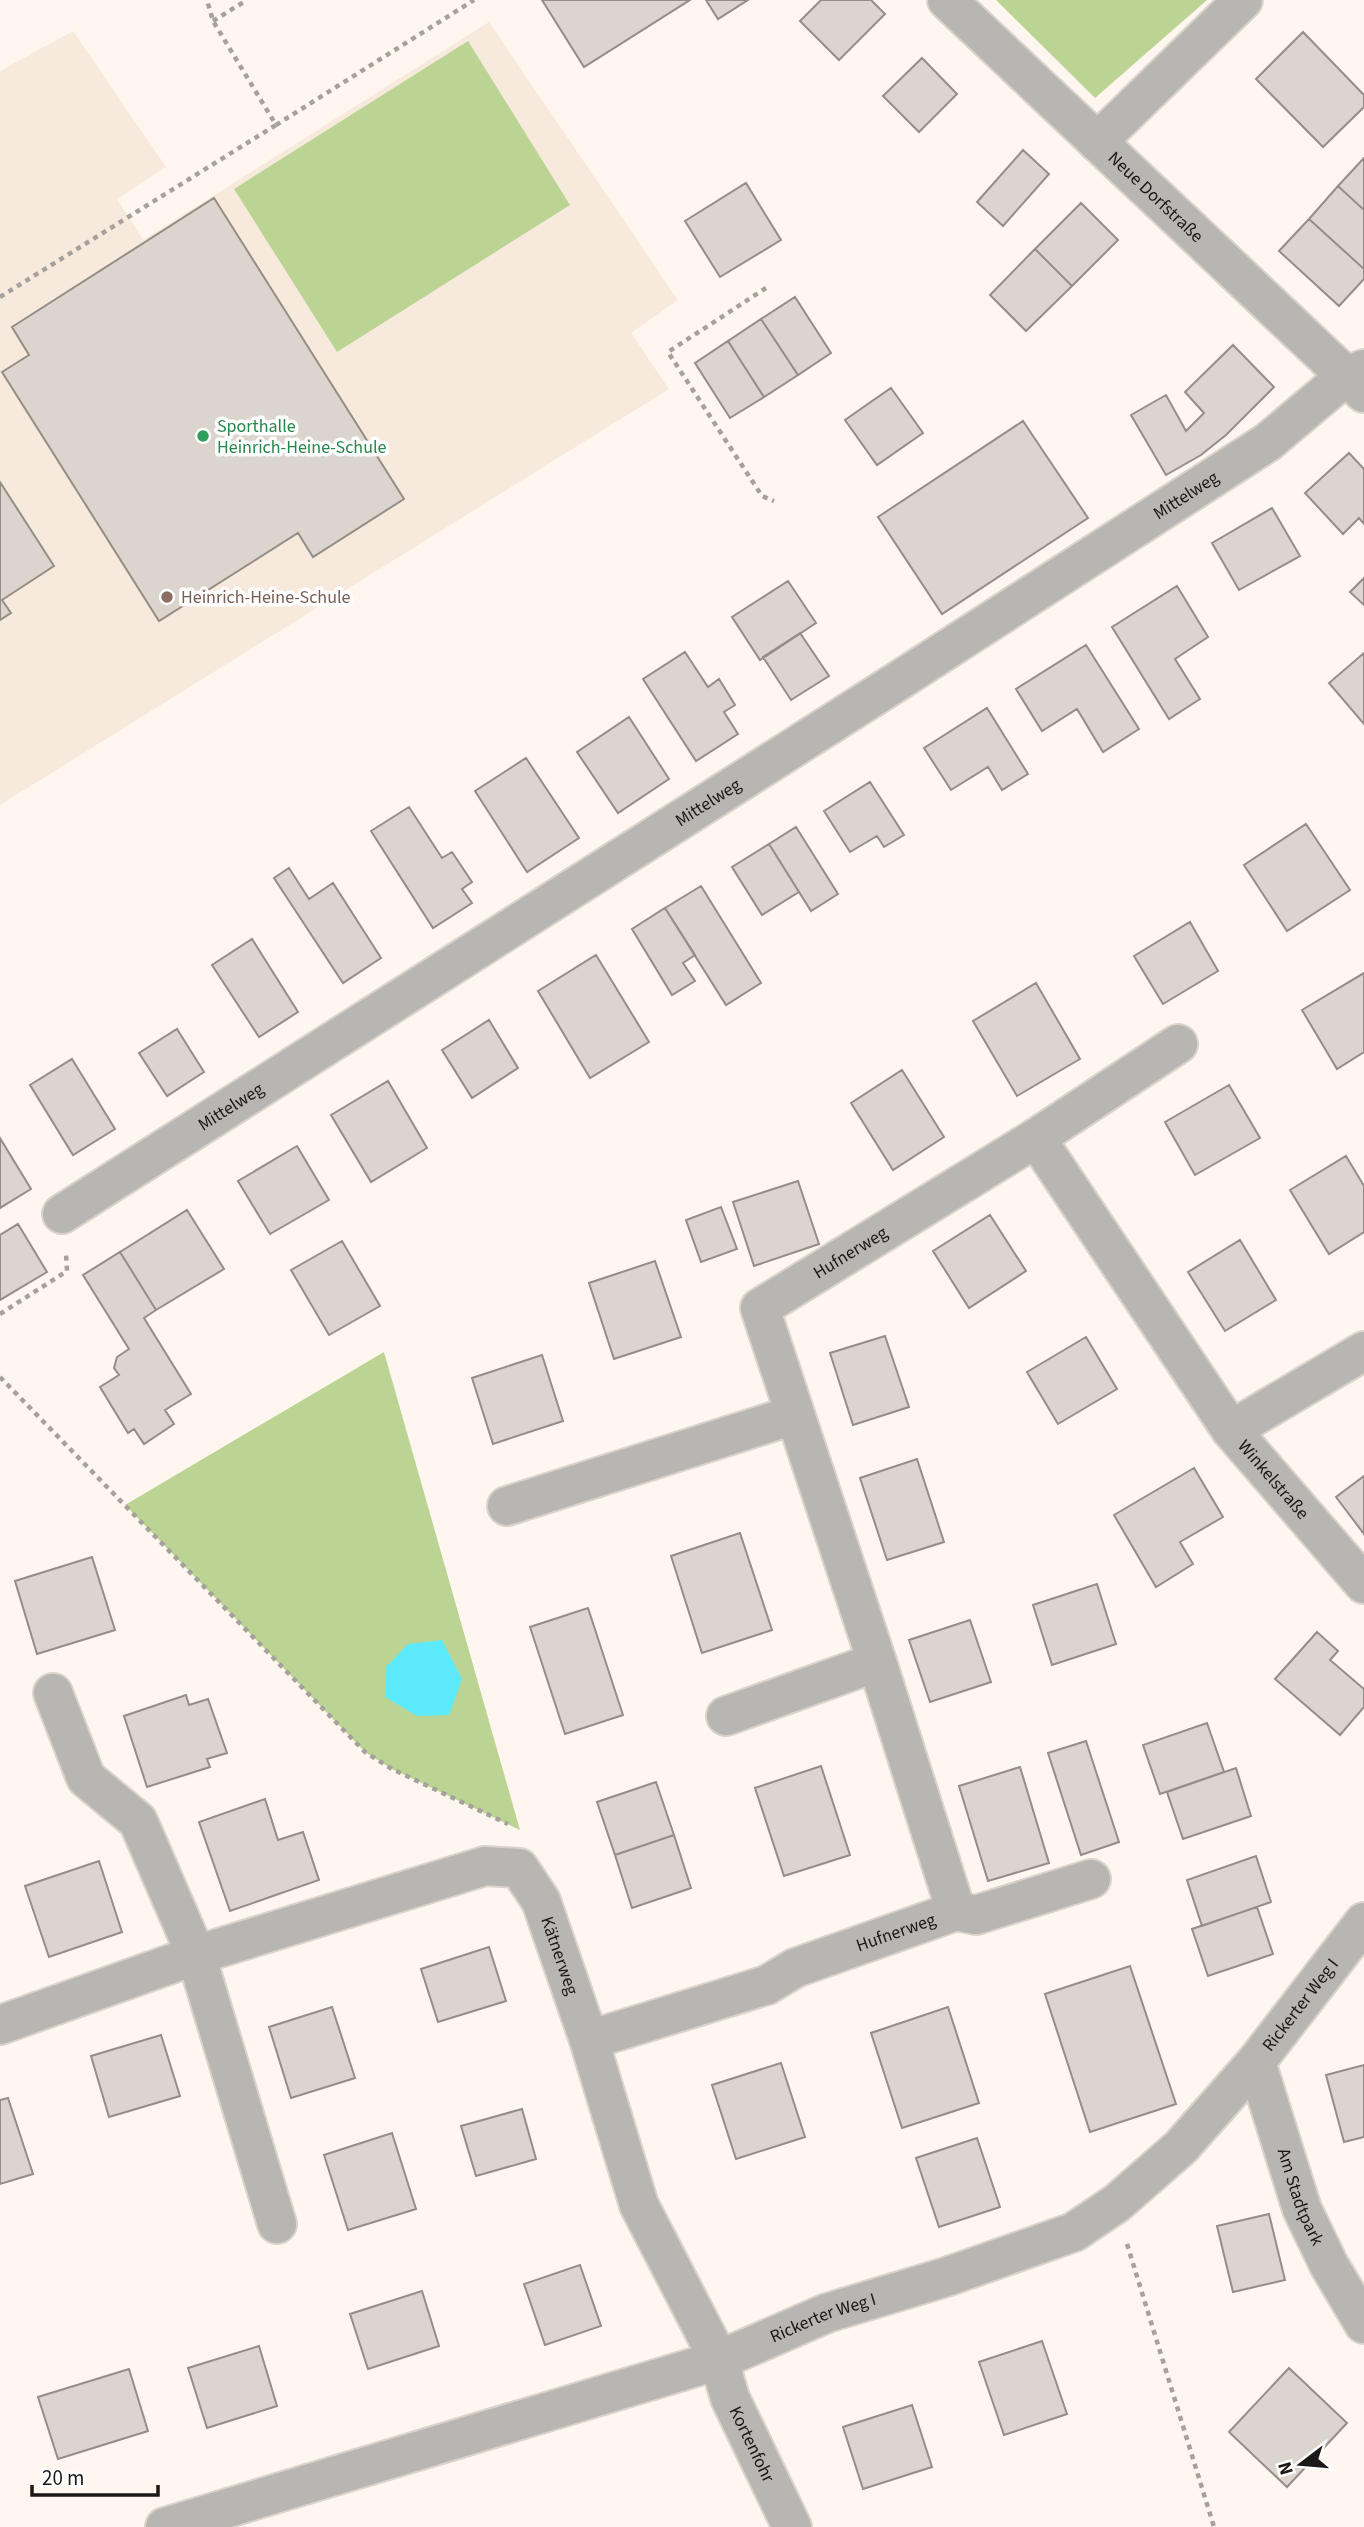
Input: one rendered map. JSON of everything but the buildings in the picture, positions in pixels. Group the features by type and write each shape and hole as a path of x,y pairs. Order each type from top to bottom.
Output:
{"street":[{"name":"Neue Dorfstraße","path":"947,0 1097,142 1358,380"},
{"path":"1097,142 1243,0"},
{"name":"Mittelweg","path":"62,1214 895,683 1268,442 1358,380"},
{"name":"Hufnerweg","path":"589,2040 767,1985 795,1968 956,1911 760,1308 1036,1138 1178,1044"},
{"path":"1036,1138 1231,1430"},
{"name":"Winkelstraße","path":"1364,1351 1231,1430 1364,1584"},
{"path":"508,1506 794,1415"},
{"path":"726,1716 877,1662"},
{"path":"52,1693 86,1778 138,1821 196,1955 277,2224"},
{"name":"Kätnerweg","path":"0,2025 196,1955 485,1866 519,1868 541,1900 589,2040 639,2205 719,2360"},
{"path":"956,1911 976,1915 1091,1879"},
{"name":"Rickerter Weg I","path":"165,2527 719,2360 827,2313 946,2277 1074,2232 1117,2203 1181,2147 1256,2062 1364,1922"},
{"name":"Am Stadtpark","path":"1256,2062 1302,2209 1329,2264 1364,2324"},
{"name":"Kortenfohr","path":"719,2360 730,2398 792,2527"}],"path":[{"path":"207,0 213,21 275,125"},
{"path":"213,21 247,0"},
{"path":"0,297 474,0"},
{"path":"766,288 668,352 762,496 774,501"},
{"path":"0,1314 67,1271"},
{"path":"0,1377 365,1752 392,1769 520,1830"},
{"path":"1117,2203 1131,2259 1214,2527"}],"shaded area":[{"name":"Heinrich-Heine-Schule","path":"489,22 678,300 631,333 669,389 0,805 0,71 73,31 166,167 117,199 143,240"}],"green space":[{"path":"996,0 1207,0 1095,98"},
{"path":"468,41 570,205 337,352 234,189"},
{"path":"384,1352 520,1830 392,1769 365,1752 125,1505"}],"water":[{"path":"442,1640 462,1679 449,1715 417,1716 385,1697 386,1667 408,1644"}],"place":[{"name":"Sporthalle Heinrich-Heine-Schule","path":"203,436"},
{"name":"Heinrich-Heine-Schule","path":"167,597"}]}
